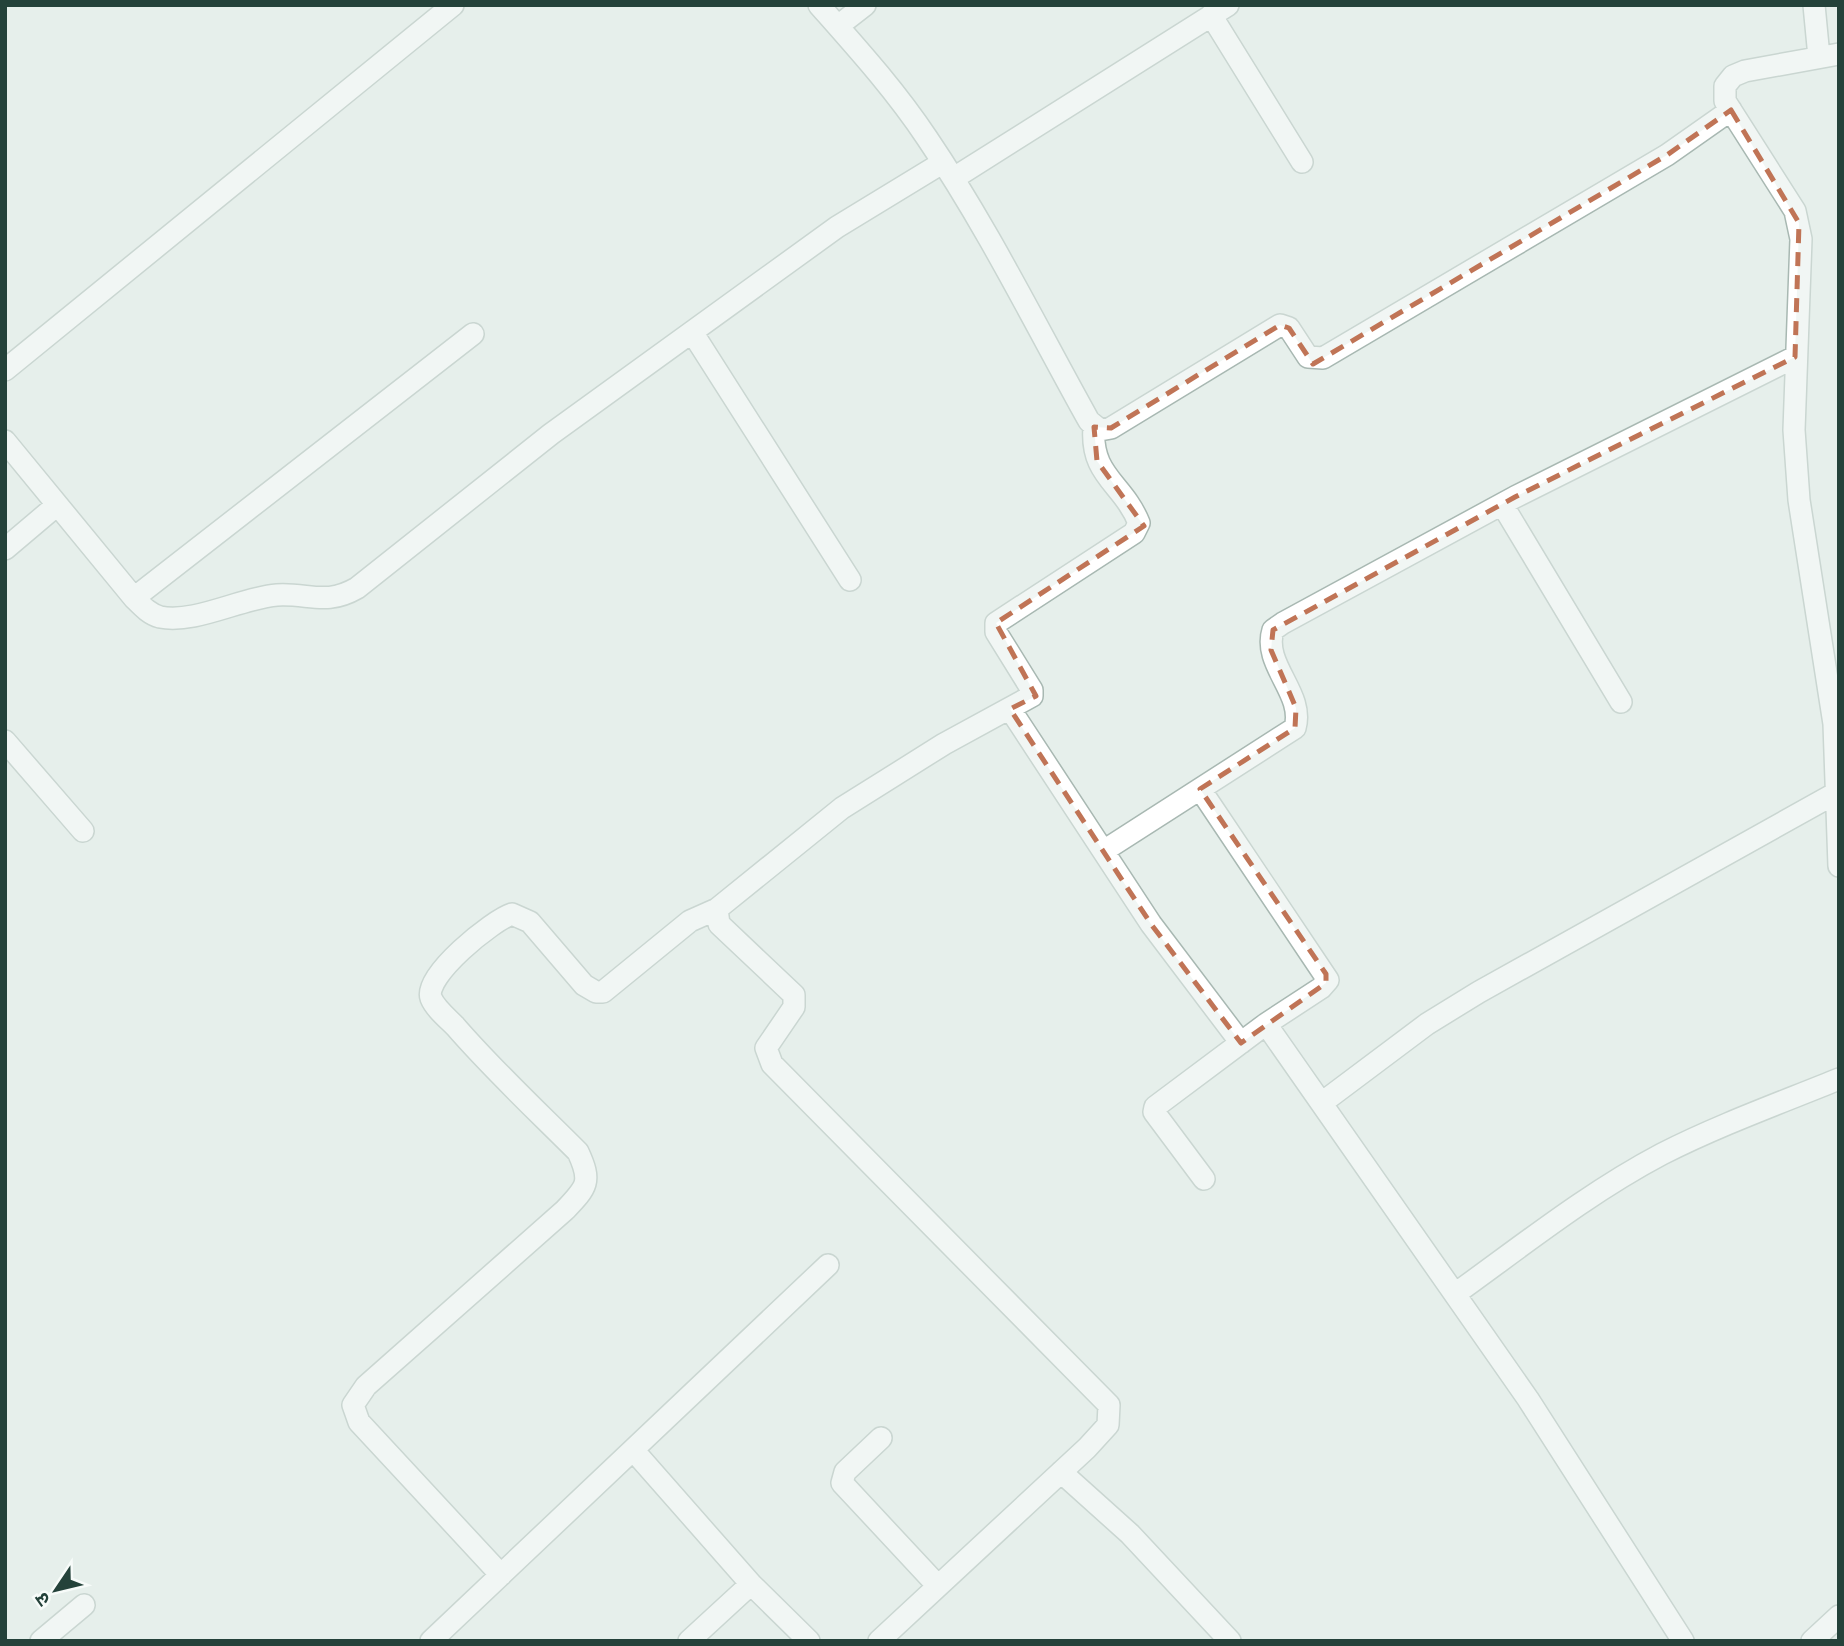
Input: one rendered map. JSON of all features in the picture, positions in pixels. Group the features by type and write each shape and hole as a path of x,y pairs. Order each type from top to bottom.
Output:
{"street":[{"path":"5,370 453,5"},
{"path":"501,1575 359,1422 354,1413 354,1405 366,1386 565,1210 587,1184 587,1172 578,1152 468,1042 432,1000 429,989 436,976 462,950 503,917 512,914 530,922 584,985 596,992 603,992 690,922 717,909 842,808 944,744 1028,700 1032,690 996,632 996,623 1134,533 1139,523 1097,461 1093,446 1094,427 948,170 894,92 819,5"},
{"path":"838,26 866,5"},
{"path":"1814,5 1829,55 1759,67 1733,76 1725,86 1725,101 1799,223 1801,239 1794,430 1799,500 1834,724 1839,866"},
{"path":"5,441 134,598 158,617 178,618 276,595 329,599 341,597 356,588 551,433 837,227 948,170 1219,10 1302,162"},
{"path":"1094,427 1111,428 1280,325 1289,328 1308,357 1323,358 1667,155 1731,110"},
{"path":"692,332 850,580"},
{"path":"134,598 472,334"},
{"path":"1105,850 1295,728 1296,708 1271,650 1273,630 1502,504 1795,357"},
{"path":"1502,504 1621,702"},
{"path":"5,549 57,505"},
{"path":"1010,709 1175,958 1241,1043"},
{"path":"5,740 83,831"},
{"path":"1200,789 1328,980 1321,988 1266,1024 1155,1107 1158,1118 1204,1179"},
{"path":"1323,1102 1427,1024 1479,992 1836,793"},
{"path":"717,909 719,924 794,995 794,1007 766,1048 772,1065 1109,1405 1108,1425 878,1641"},
{"path":"1266,1024 1528,1399 1683,1641"},
{"path":"1455,1294 1587,1198 1661,1155 1710,1131 1839,1080"},
{"path":"431,1641 828,1265"},
{"path":"881,1438 845,1472 842,1483 938,1586"},
{"path":"634,1451 751,1584 809,1641"},
{"path":"1061,1472 1130,1535 1230,1641"},
{"path":"689,1641 751,1584"},
{"path":"41,1641 84,1605"},
{"path":"1812,1641 1839,1616"}],"highlighted area":[{"path":"1731,110 1799,223 1795,357 1515,497 1273,630 1271,650 1296,708 1295,728 1200,789 1326,974 1326,983 1241,1043 1151,924 1010,709 1036,696 996,623 1144,526 1097,461 1094,427 1111,428 1280,325 1289,328 1313,364 1667,155"}]}
